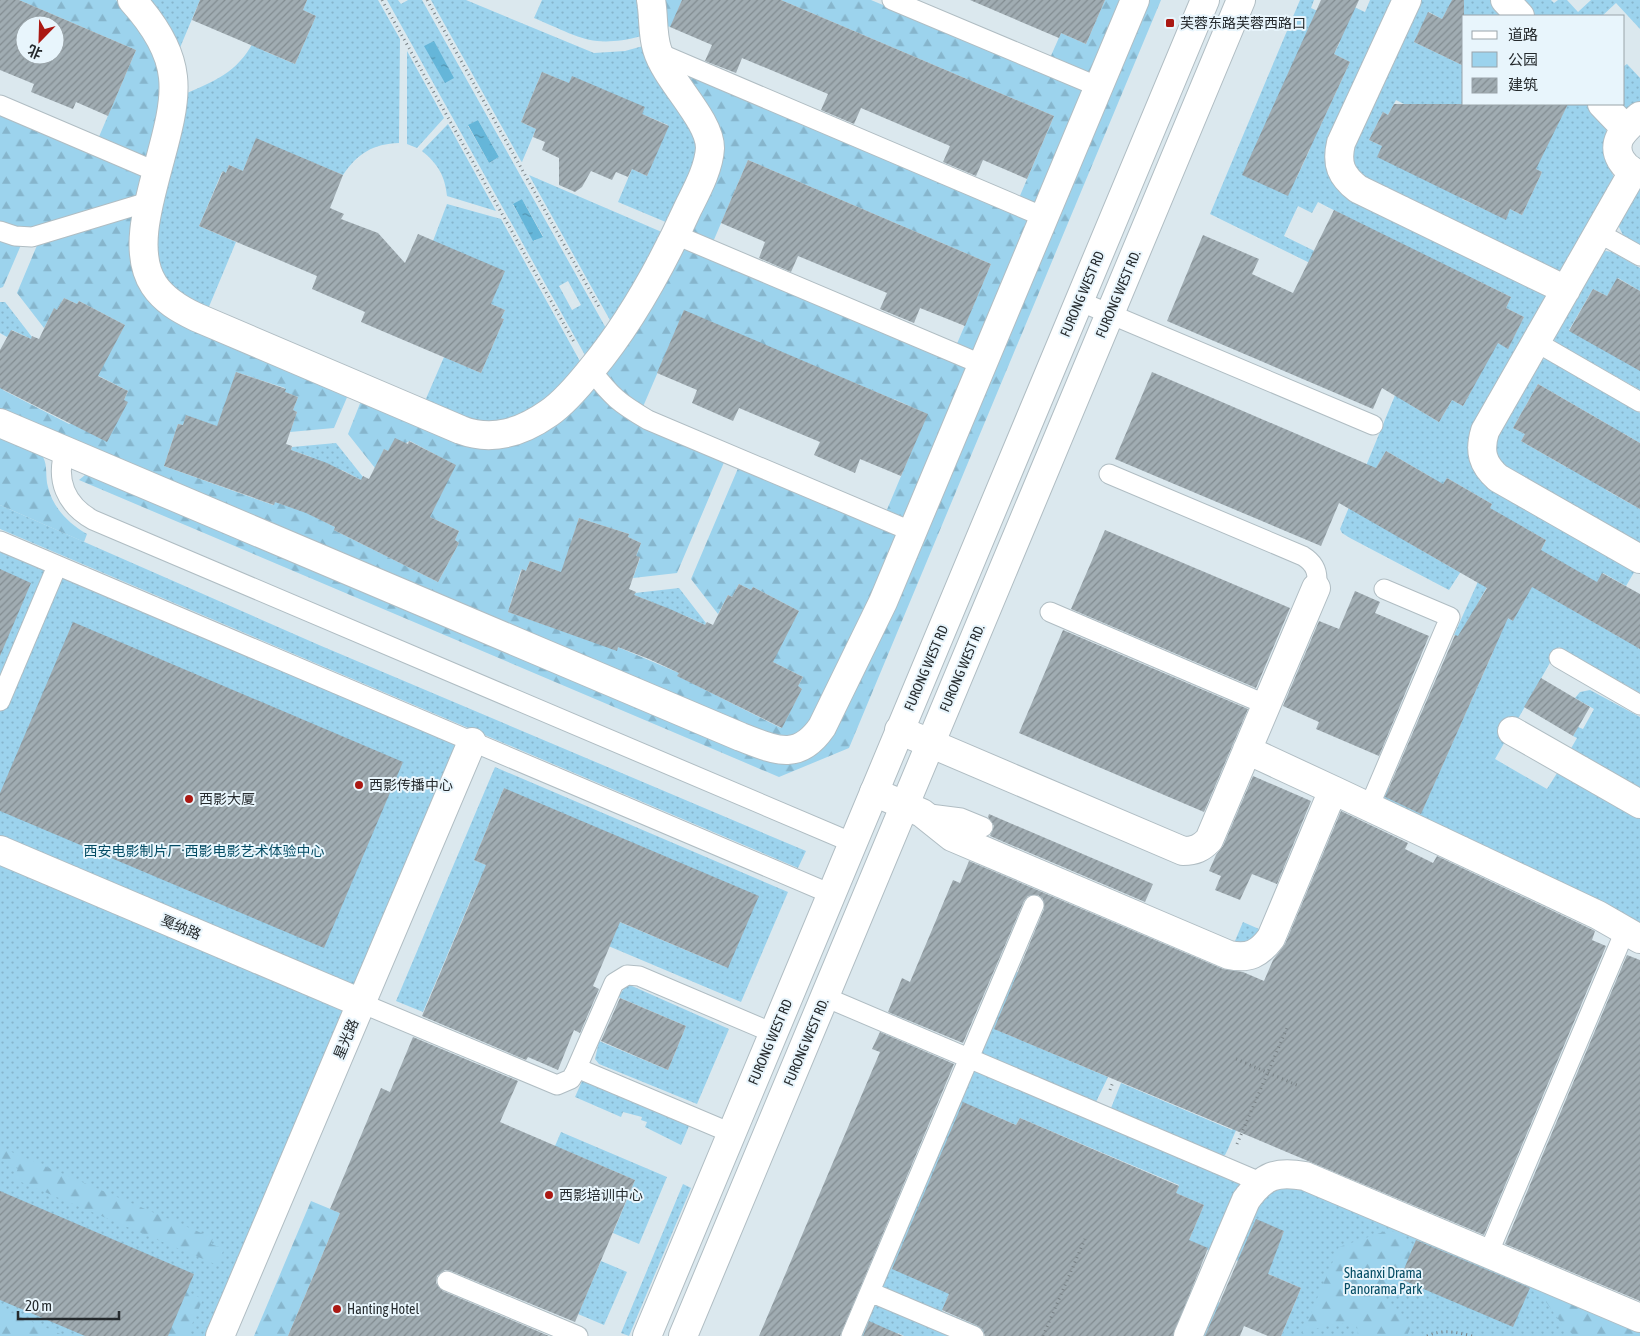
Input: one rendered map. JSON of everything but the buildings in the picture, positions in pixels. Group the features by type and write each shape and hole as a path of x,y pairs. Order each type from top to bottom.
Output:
{"street":[{"path":"132,0 154,28 167,53 173,75 172,111 157,172 143,247 144,263 154,286 168,301 196,317 468,432 483,436 498,436 521,429 552,412 591,370 616,338 649,287 676,235 707,163 709,143 700,121 669,77 658,53 651,0"},
{"path":"0,422 741,737 768,747 786,751 803,748 815,736 840,694 883,602 1135,0"},
{"name":"FURONG WEST RD","path":"647,1336 1205,0"},
{"name":"FURONG WEST RD.","path":"683,1336 825,997 913,809 930,743 1241,0"},
{"path":"1407,0 1341,143 1338,156 1340,169 1346,180 1358,189 1566,290"},
{"path":"1505,0 1519,15"},
{"path":"1604,105 1633,123 1620,138 1618,148 1619,157 1624,166 1637,173 1599,233 1485,431 1481,444 1482,457 1488,469 1498,478 1640,559"},
{"path":"900,730 1183,851 1202,847 1209,840 1316,588"},
{"path":"1512,731 1640,804"},
{"name":"星光路","path":"220,1336 472,742"},
{"path":"1247,750 1598,915 1633,935"},
{"path":"874,792 913,809 952,837 1229,955 1241,957 1253,955 1263,948 1271,938 1333,790"},
{"name":"戛纳路","path":"0,850 361,1003"},
{"path":"1188,1336 1246,1200 1260,1182 1270,1176 1287,1173 1305,1176 1640,1318"}],"lane":[{"path":"892,0 1099,87"},
{"path":"658,53 1044,217"},
{"path":"0,106 157,172"},
{"path":"0,231 15,236 32,237 151,201"},
{"path":"1599,233 1640,256"},
{"path":"676,235 983,365"},
{"path":"1079,300 1373,425"},
{"path":"1536,342 1640,402"},
{"path":"591,370 620,404 648,420 912,532"},
{"path":"65,450 60,471 64,491 76,509 93,520 853,843"},
{"path":"1109,474 1303,556 1311,561 1316,570 1318,579 1316,588"},
{"path":"0,541 831,894"},
{"path":"0,701 57,566"},
{"path":"1369,807 1450,617 1384,589"},
{"path":"1050,612 1267,704"},
{"path":"1558,658 1640,705"},
{"path":"913,809 961,818 983,827"},
{"path":"851,1336 1034,904"},
{"path":"1488,1254 1633,935"},
{"path":"361,1003 549,1083 564,1084 571,1079 614,983 626,975 638,976 773,1033"},
{"path":"825,997 1260,1182"},
{"path":"577,1068 732,1133"},
{"path":"447,1281 578,1336"},
{"path":"870,1292 974,1336"}],"path":[{"path":"382,0 591,370"},
{"path":"427,0 616,338"},
{"path":"1228,1168 1287,1028"},
{"path":"1236,1060 1299,1086"},
{"path":"1043,1336 1084,1239"},
{"path":"1427,1336 1434,1333 1453,1331 1472,1336"}],"green space":[{"path":"19,0 116,0 134,22 154,58 158,75 157,111 147,160 98,139 136,50 65,20 65,15 54,15"},
{"path":"148,0 200,0 179,50"},
{"path":"307,0 378,0 400,39 399,143 381,145 360,155 343,175 256,139 243,171 229,165 226,173 222,172 199,226 236,242 208,309 190,301 169,284 158,264 156,234 187,93 210,83 229,71 244,56 257,34 264,51 295,64 316,16 303,10"},
{"path":"387,0 398,0 401,4 408,0 422,0 607,330 586,357","holes":["478,120 499,157 489,163 468,126","522,199 543,236 534,241 513,205","568,281 581,305 572,310 559,286"]},
{"path":"431,0 466,0 594,53 625,51 643,46 653,73 689,126 697,146 692,168 668,223 618,202 632,169 647,176 668,125 542,72 521,122 536,129 522,162"},
{"path":"542,0 638,0 642,36 610,41 586,39 534,18"},
{"path":"664,0 682,0 671,27 666,26"},
{"path":"781,0 871,0 1084,89 1036,205 1019,198 1054,116"},
{"path":"1105,0 1122,0 1090,75 1050,58 1061,33 1086,44"},
{"path":"1149,0 1161,0 849,748 779,777 79,480 89,474 793,763 804,759 829,738 879,641"},
{"path":"1300,0 1314,0 1311,8 1346,24 1354,7 1365,12 1370,0 1397,0 1328,159 1545,292 1548,297 1472,441 1636,569 1626,586 1603,573 1597,583 1559,602 1621,638 1640,605 1638,648 1640,649 1640,693 1559,647 1495,759 1547,789 1559,770 1640,816 1640,930 1380,804 1387,787 1425,804 1493,652 1454,635 1481,575 1465,565 1449,590 1350,538 1342,533 1340,529 1426,320 1210,214","holes":["1309,27 1340,42 1334,54 1350,62 1318,131 1300,144 1310,149 1296,179 1286,174","1318,202 1353,220 1347,267 1284,236 1298,206 1312,213","1476,280 1511,297 1506,308 1524,317 1508,348 1450,320","1477,380 1463,406 1452,400 1439,422 1409,404","1386,451 1431,477 1352,510","1447,478 1492,504 1454,569 1409,543","1521,526 1546,540 1541,550 1515,536","1491,580 1513,621 1479,601"]},
{"path":"1418,0 1491,0 1506,15 1462,15 1448,8 1442,19 1429,12 1414,42 1462,65 1462,105 1511,105 1556,127 1567,105 1589,105 1606,123 1603,147 1604,157 1615,179 1563,274 1360,179 1348,154","holes":["1396,100 1458,131 1382,146 1369,140 1383,112 1388,115","1480,142 1542,172 1522,215 1510,209 1506,219 1462,199"]},
{"path":"1518,0 1551,0 1554,3 1558,0 1567,0 1578,12 1591,0 1640,0 1640,29 1616,3 1603,15 1532,15"},
{"path":"407,51 444,118 417,148 407,144"},
{"path":"1627,64 1640,78 1640,103 1627,110 1617,105 1625,105 1625,65"},
{"path":"680,71 1030,219 974,353 956,346 991,264 748,160 713,242 691,233 714,183"},
{"path":"0,113 144,175 139,197 26,230 0,222"},
{"path":"448,124 496,211 447,196 440,171 422,151"},
{"path":"529,175 664,233 611,322"},
{"path":"1639,190 1640,245 1623,235 1617,223"},
{"path":"447,204 501,219 581,363 560,386 535,408 506,422 491,424 475,422 425,401 444,357 481,373 504,319 501,318 505,310 491,304 433,241"},
{"path":"135,214 130,239 134,271 348,395 334,428 290,432 297,412 293,410 298,397 285,392 285,388 236,372 219,427 186,416 183,425 178,424 164,466 273,505 275,502 305,512 335,527 334,530 438,582 459,543 455,540 459,531 428,516 455,465 410,441 388,451 384,449 375,468 348,434 361,401 455,441 594,387 725,460 677,573 633,578 640,558 636,556 641,543 628,537 629,534 579,518 562,573 530,561 526,571 521,570 508,612 617,650 618,647 679,673 678,676 781,728 802,689 798,686 803,677 771,661 799,611 753,587 751,590 739,584 732,597 728,595 718,614 691,579 739,466 898,534 874,590 813,718 798,736 781,738 748,726 0,409 0,385 4,387 3,390 69,424 124,400 128,391 97,375 125,325 79,301 77,304 64,298 57,310 54,309 44,328 17,293 38,243"},
{"path":"0,238 21,245 3,287 0,288"},
{"path":"685,246 968,367 904,520 886,512 927,414 894,399 888,413 888,397 684,311 642,409 631,402 604,375"},
{"path":"1602,252 1612,252 1640,268 1640,291 1618,278 1607,296 1593,289 1569,330 1640,370 1640,390 1555,342 1553,337"},
{"path":"0,302 5,302 32,337 31,339 12,330 7,337 0,333"},
{"path":"1546,359 1640,413 1640,443 1623,433 1606,490 1640,509 1640,548 1501,469 1490,446 1540,360","holes":["1538,384 1609,425 1584,468 1572,462 1568,468 1521,441 1525,434 1513,428"]},
{"path":"0,436 43,457 50,495 63,515 87,534 84,542 0,505"},
{"path":"336,443 363,477 361,480 342,470 338,478 309,465 311,457 291,450 292,447"},
{"path":"0,505 319,645 806,851 798,868 0,529"},
{"name":"西安电影制片厂·西影电影艺术体验中心","path":"0,541 472,742 220,1336 0,1336"},
{"path":"679,588 706,623 705,625 686,616 682,623 652,611 654,603 634,595 635,593"},
{"path":"1590,690 1640,717 1640,792 1569,752 1577,738 1573,736 1578,727 1583,729 1594,709 1575,698 1580,692"},
{"path":"495,767 788,892 741,1002 580,934 556,895 728,968 504,788 474,860 488,866 475,890 423,1012 396,1001"},
{"path":"1323,777 1262,938 1232,948 1243,922 1259,929"},
{"path":"1020,972 997,1030 1108,1077 1096,1102 1093,1103 981,1055 980,1051 1013,974"},
{"path":"626,986 632,986 729,1029 697,1104 599,1064 595,1059 599,1041 668,1070 686,1026 618,997"},
{"path":"976,1069 1244,1185 1179,1328 1156,1318 1166,1293 1190,1303 1212,1252 1188,1242 1204,1205 1176,1193 1179,1185 1020,1118 1016,1125 991,1114 949,1294 942,1311 1001,1336 992,1336 883,1290 881,1285 972,1070"},
{"path":"1255,1078 1255,1086 1228,1149 1225,1155 1221,1157 1113,1111 1111,1108 1121,1083 1232,1130"},
{"path":"582,1081 689,1126 681,1145 645,1127 647,1122 641,1120 642,1117 623,1112 621,1117 575,1097"},
{"path":"561,1132 667,1177 639,1244 613,1233 635,1180 555,1146"},
{"path":"0,1147 213,1238 211,1244 224,1249 217,1265 14,1179 18,1168 0,1160"},
{"name":"Shaanxi Drama Panorama Park","path":"1285,1180 1640,1326 1640,1336 1281,1336 1301,1288 1266,1273 1284,1231 1238,1261 1231,1258 1213,1300 1221,1303 1206,1336 1196,1336 1252,1204"},
{"path":"683,1184 691,1188 629,1336 621,1333"},
{"path":"311,1201 340,1213 288,1336 254,1336"},
{"path":"1389,1230 1402,1235 1414,1247 1400,1279 1390,1286 1385,1299 1387,1304 1411,1326 1407,1336 1358,1336 1357,1326 1350,1324 1336,1324 1302,1334 1339,1247"},
{"path":"601,1261 627,1272 604,1325 578,1314"},
{"path":"1536,1288 1640,1333 1640,1336 1575,1336 1564,1327"},
{"path":"186,1292 203,1299 187,1336 153,1336 168,1335"},
{"path":"876,1303 956,1336 904,1336 898,1333 896,1336 859,1336 872,1305"},
{"path":"0,1308 65,1336 0,1336"}],"water":[{"path":"434,41 454,78 445,83 424,46"},
{"path":"478,120 499,157 489,163 468,125"},
{"path":"522,199 543,237 533,241 513,204"}],"place":[{"name":"芙蓉东路芙蓉西路口","path":"1170,23"},
{"name":"西影传播中心","path":"359,785"},
{"name":"西影大厦","path":"189,799"},
{"name":"西影培训中心","path":"549,1195"},
{"name":"Hanting Hotel","path":"337,1309"}]}
